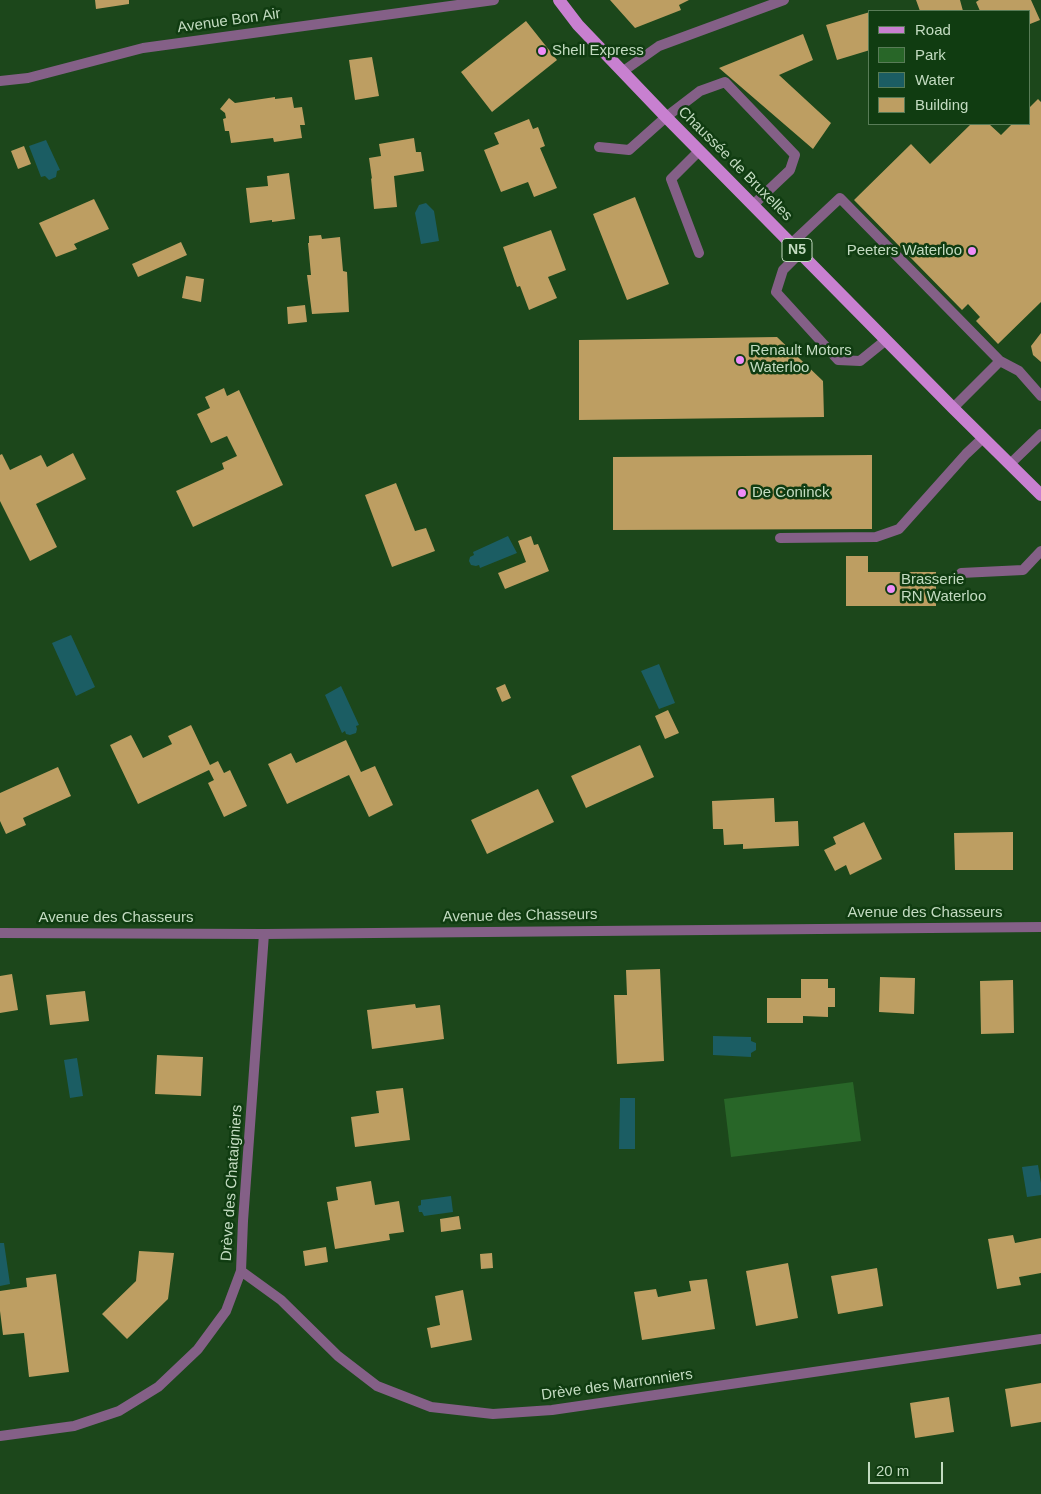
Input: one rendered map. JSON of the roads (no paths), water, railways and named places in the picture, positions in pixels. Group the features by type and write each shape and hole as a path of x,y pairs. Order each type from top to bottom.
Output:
{"main road":[{"name":"Chaussée de Bruxelles","path":"559,0 578,25 622,72 1041,495"}],"street":[{"name":"Avenue Bon Air","path":"0,81 28,78 143,48 494,0"},
{"path":"622,72 659,46 784,0"},
{"path":"599,147 629,150 666,117 700,91 725,82 795,155 790,170 753,205"},
{"path":"699,151 671,180 699,253"},
{"path":"791,244 840,198 1000,361 1019,371 1041,396"},
{"path":"800,253 783,270 776,292 838,360 860,361 886,340"},
{"path":"953,408 1000,361"},
{"path":"1010,464 1041,434"},
{"path":"780,538 876,537 899,529 966,454 983,438"},
{"path":"961,573 1023,570 1041,551"},
{"name":"Avenue des Chasseurs","path":"0,933 264,934 1041,927"},
{"name":"Drève des Chataigniers","path":"0,1436 74,1426 119,1411 158,1387 198,1349 226,1311 241,1271 264,934"},
{"name":"Drève des Marronniers","path":"241,1271 281,1300 338,1356 377,1386 431,1407 493,1414 552,1410 1041,1338"}],"water":[{"path":"46,140 60,170 57,171 56,177 49,180 45,176 41,177 29,146"},
{"path":"426,203 434,211 439,241 421,244 415,213 419,205"},
{"path":"508,536 517,553 480,568 479,565 471,565 469,561 470,557 474,555 473,552"},
{"path":"71,635 95,687 76,696 52,643"},
{"path":"659,664 675,703 659,709 641,671"},
{"path":"341,686 359,725 356,726 356,733 350,735 346,734 345,731 342,733 325,695"},
{"path":"713,1036 751,1037 751,1041 756,1043 756,1050 751,1053 751,1057 713,1055"},
{"path":"77,1058 83,1096 70,1098 64,1060"},
{"path":"620,1098 635,1098 635,1149 619,1149"},
{"path":"1038,1165 1041,1195 1027,1197 1022,1167"},
{"path":"451,1196 453,1212 424,1216 422,1212 419,1212 418,1206 421,1205 421,1200"},
{"path":"0,1243 4,1243 10,1284 0,1286"}],"place":[{"name":"Shell Express","path":"542,51"},
{"name":"Peeters Waterloo","path":"972,251"},
{"name":"Renault Motors Waterloo","path":"740,360"},
{"name":"De Coninck","path":"742,493"},
{"name":"Brasserie RN Waterloo","path":"891,589"}]}
